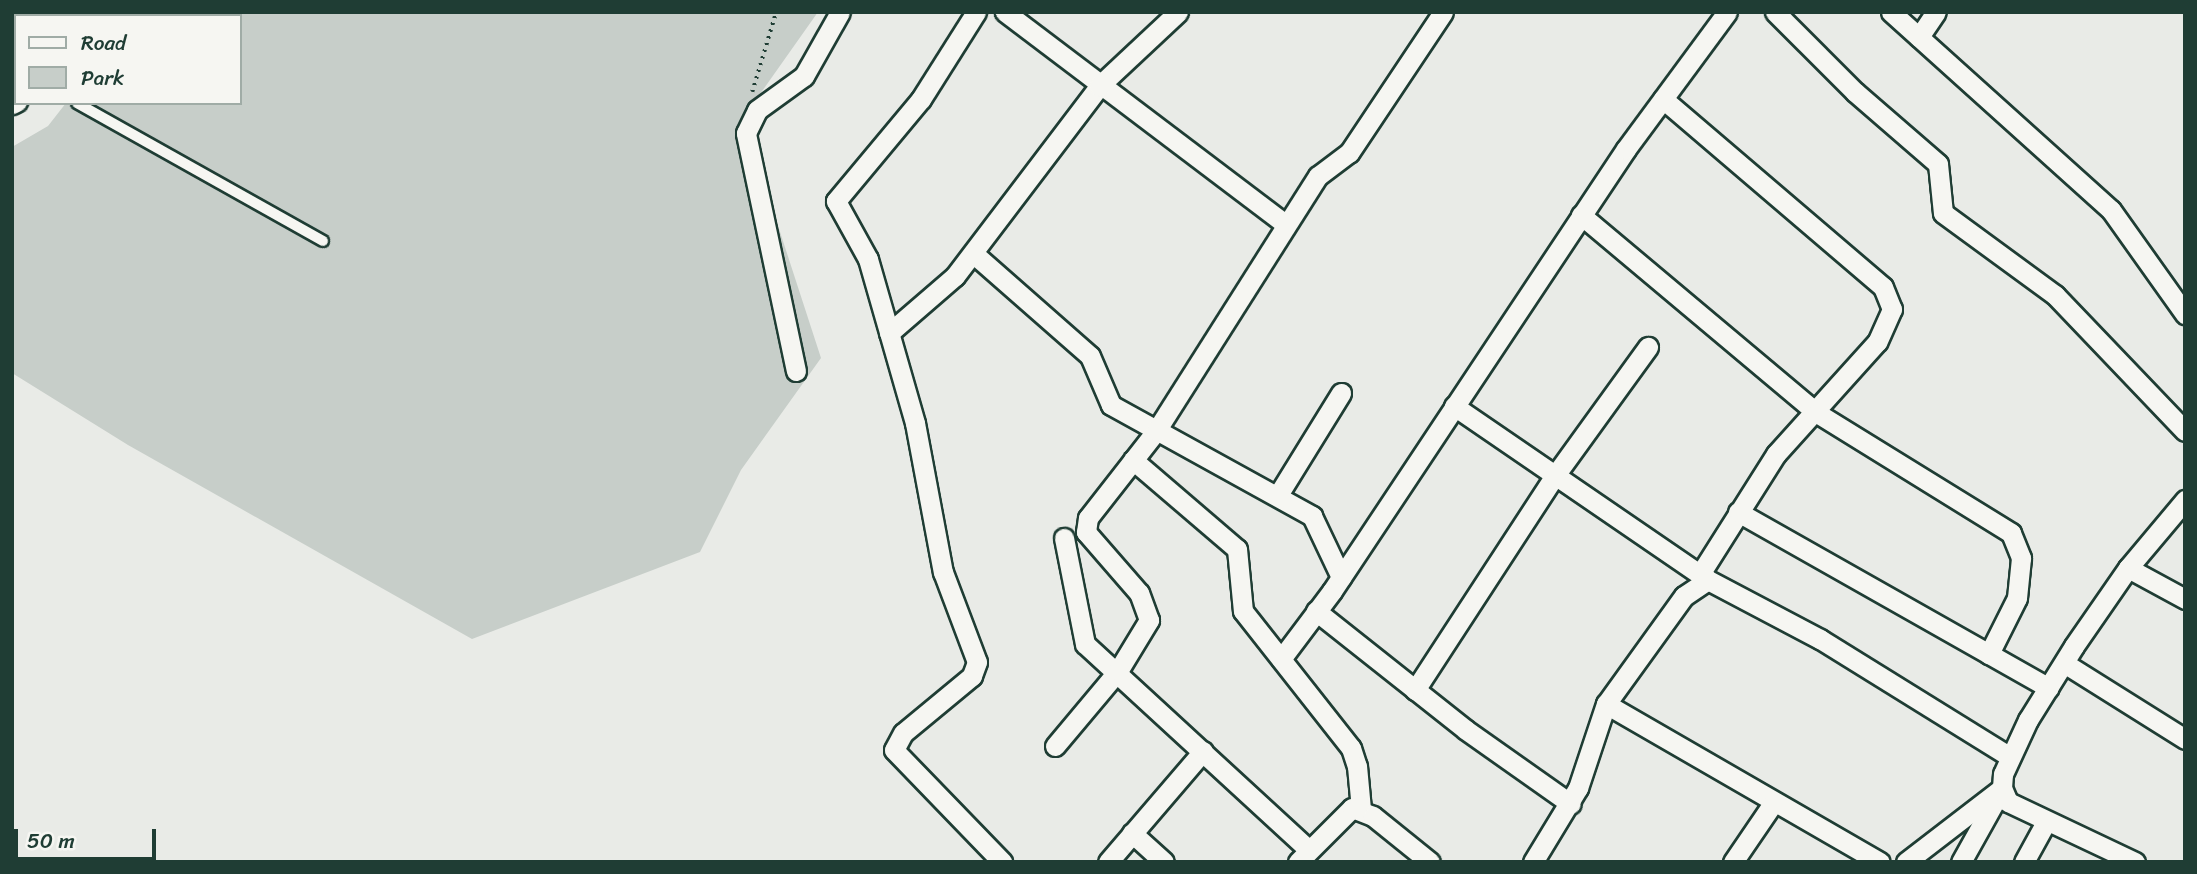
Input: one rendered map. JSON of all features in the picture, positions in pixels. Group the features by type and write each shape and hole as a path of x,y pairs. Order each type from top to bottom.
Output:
{"street":[{"path":"796,371 746,146 748,122 804,76 841,12"},
{"path":"976,12 922,99 836,201 868,259 915,423 943,572 978,666 972,676 903,733 894,750 1002,862"},
{"path":"1005,12 1285,225"},
{"path":"889,332 934,296 974,254 1099,86 1178,12"},
{"path":"1055,746 1118,671 1146,629 1149,612 1085,528 1156,431 1318,176 1349,153 1443,12"},
{"path":"1281,659 1341,577 1581,215 1727,12"},
{"path":"1775,12 1855,92 1938,164 1943,213 2055,295 2185,431"},
{"path":"1891,12 2111,210 2185,314"},
{"path":"1919,37 1936,12"},
{"path":"1533,862 1570,804 1606,704 1684,596 1704,577 1738,512 1791,434 1817,413 1877,342 1892,309 1889,296 1663,99"},
{"path":"1581,215 1817,413 2011,533 2021,558 2017,598 1989,654"},
{"path":"974,254 1090,356 1111,405 1312,516 1341,577"},
{"path":"1415,690 1556,474 1648,346"},
{"path":"1278,495 1341,393"},
{"path":"1454,406 1704,577 1820,639 2009,756"},
{"path":"1133,460 1237,549 1243,611 1351,748 1357,766 1361,809"},
{"path":"1961,862 2002,789 2009,756 2064,663 2128,568 2185,500"},
{"path":"1738,512 2049,688"},
{"path":"1064,538 1082,638 1203,751 1303,856 1352,808 1361,809 1430,862"},
{"path":"2128,568 2185,599"},
{"path":"1317,611 1415,690 1570,804"},
{"path":"2064,663 2185,739"},
{"path":"1606,704 1880,862"},
{"path":"1108,862 1203,751"},
{"path":"2002,789 2008,802 2101,855 2135,862"},
{"path":"1906,862 2002,789"},
{"path":"1733,862 1774,803"},
{"path":"2024,862 2046,822"},
{"path":"1132,833 1164,862"}],"lane":[{"path":"81,105 323,241"}],"path":[{"path":"748,122 758,67 776,12"}],"green space":[{"path":"818,12 743,118 821,358 741,470 700,552 472,639 128,445 12,373 12,147 48,126 64,105 242,105 242,14 139,14"}]}
